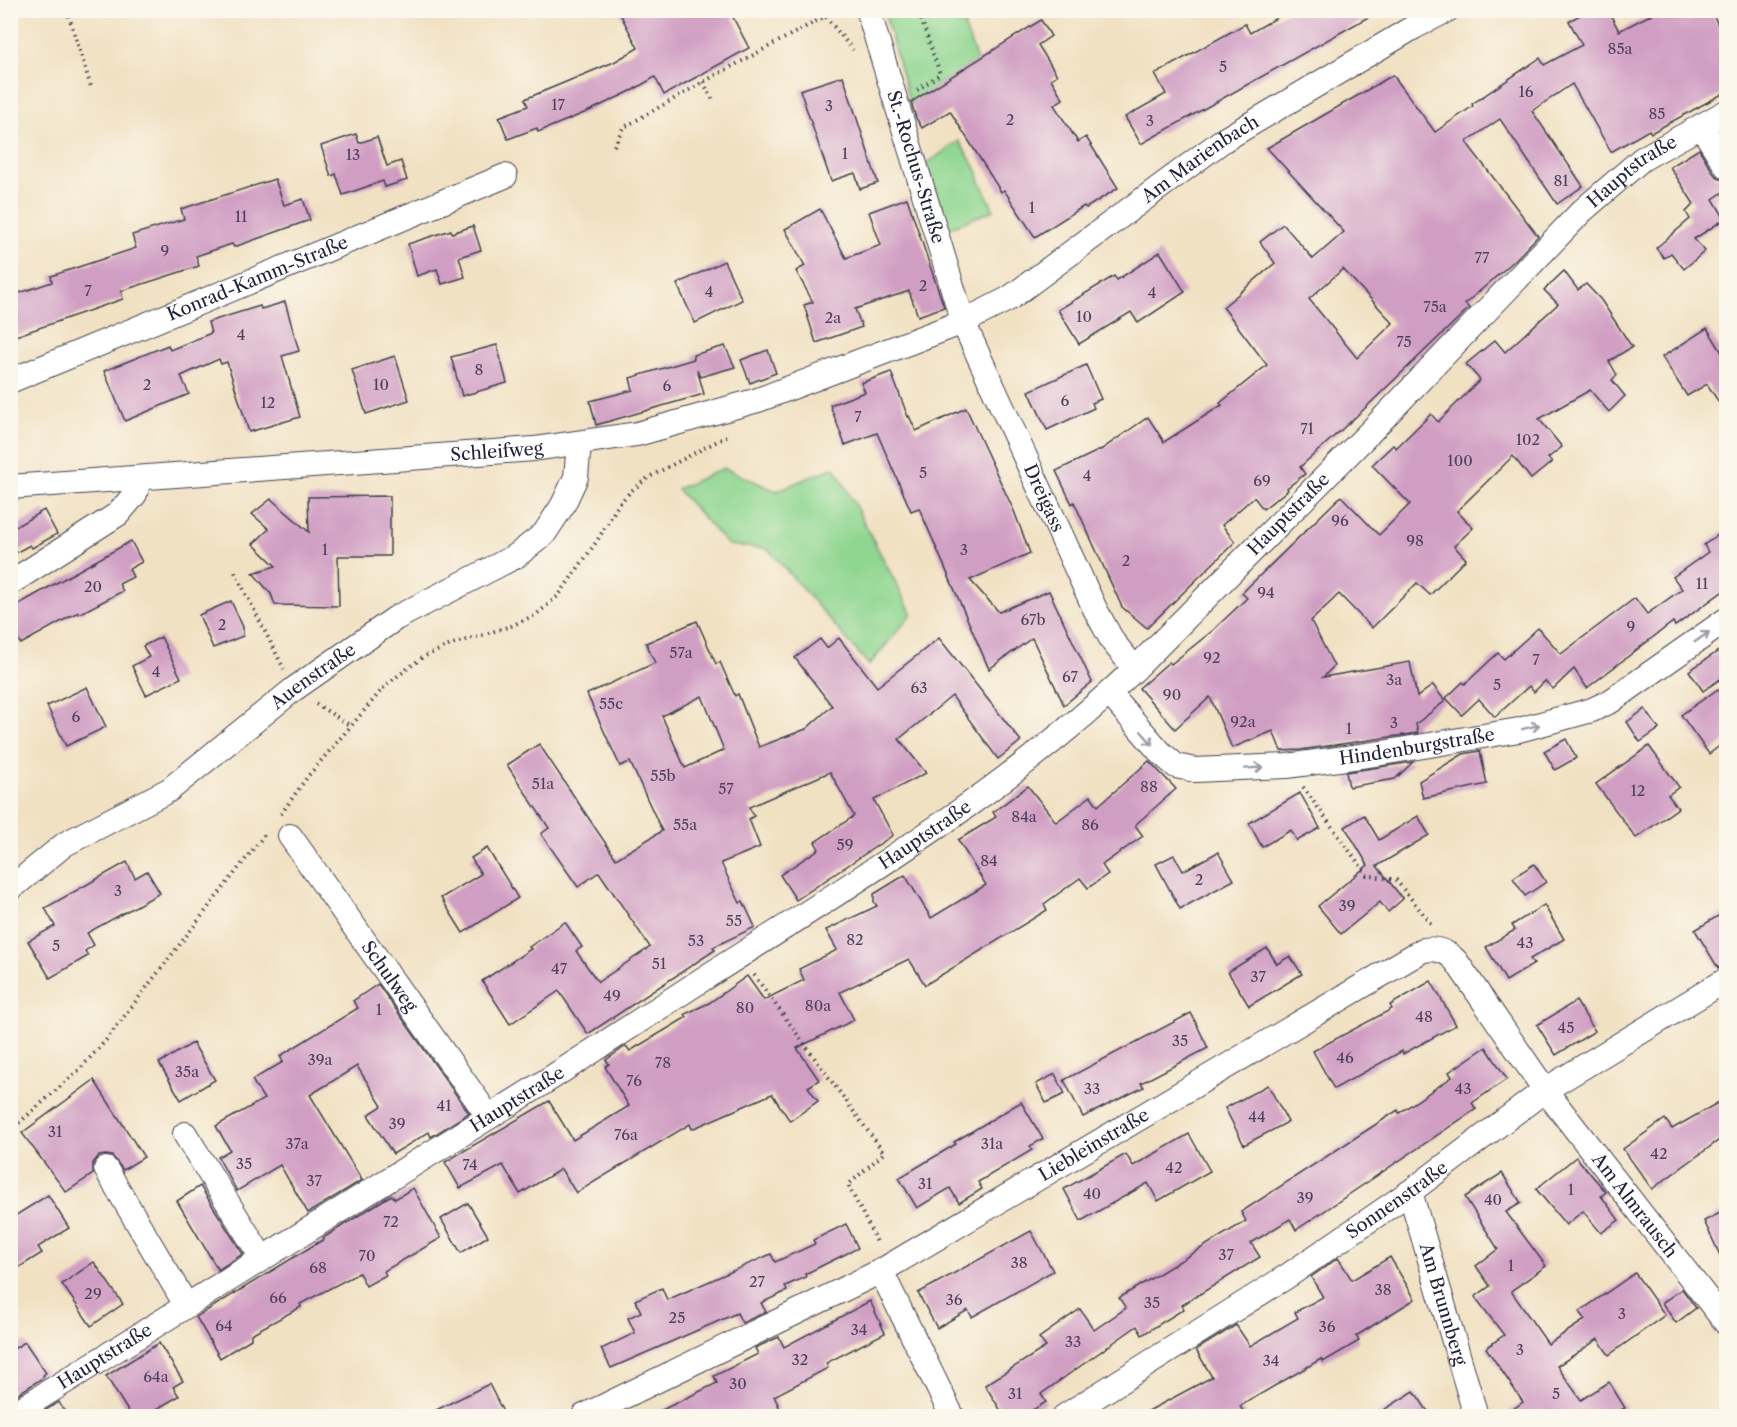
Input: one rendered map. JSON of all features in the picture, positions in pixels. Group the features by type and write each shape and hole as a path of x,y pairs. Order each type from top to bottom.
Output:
{"street":[{"name":"St.-Rochus-Straße","path":"868,10 963,322"},
{"name":"Am Marienbach","path":"963,322 1010,298 1222,141 1409,19 1447,10"},
{"name":"Hauptstraße","path":"10,1416 489,1117 894,857 973,802 1037,753 1135,669 1379,423 1582,211 1642,159 1726,112"},
{"path":"1701,126 1726,166"},
{"name":"Konrad-Kamm-Straße","path":"10,381 505,176"},
{"name":"Schleifweg","path":"10,487 534,449 637,434 758,400 963,322"},
{"name":"Dreigass","path":"963,322 1095,609 1113,642 1135,669"},
{"name":"Auenstraße","path":"10,889 65,844 169,790 294,689 396,618 516,556 544,534 562,505 576,477 579,443"},
{"path":"10,584 118,514 135,494 139,479"},
{"name":"Hindenburgstraße","path":"1109,693 1160,753 1176,766 1195,770 1287,766 1519,730 1592,710 1611,700 1726,620"},
{"name":"Schulweg","path":"280,826 489,1117"},
{"name":"Liebleinstraße","path":"584,1416 885,1268 1423,950 1432,948 1442,950 1456,961 1545,1090"},
{"name":"Sonnenstraße","path":"1065,1416 1289,1275 1410,1192 1545,1090 1726,980"},
{"name":"Am Almrausch","path":"1545,1090 1726,1323"},
{"path":"185,1134 262,1258"},
{"path":"106,1169 186,1305"},
{"name":"Am Brunnberg","path":"1410,1192 1476,1416"},
{"path":"885,1268 952,1416"}],"path":[{"path":"67,10 92,90"},
{"path":"614,146 622,128 837,10"},
{"path":"895,101 908,96 940,74 918,10"},
{"path":"703,82 714,102"},
{"path":"10,1131 80,1069 106,1040 280,826 308,776 387,684 423,657 453,644 511,626 537,614 559,595 597,541 618,505 631,491 649,477 735,432"},
{"path":"235,572 294,689 351,726"},
{"path":"1287,766 1367,875 1396,880 1434,928"},
{"path":"740,956 884,1153 848,1185 885,1268"}],"green space":[{"path":"884,11 959,11 977,61 910,104"},
{"path":"959,141 978,172 994,210 946,229 926,164"},
{"path":"835,467 912,614 869,665 768,549 728,545 677,489 724,468 776,491"}],"building":[{"path":"618,10 729,10 749,48 664,95 655,77 589,111 538,132 537,128 508,139 499,117 528,106 525,99 614,62 638,48"},
{"path":"1290,10 1381,10 1141,144 1125,117 1166,94 1155,74 1245,24 1250,33"},
{"path":"1589,10 1608,10 1619,31 1660,10 1711,10 1726,41 1726,92 1651,133 1649,130 1611,152 1572,84 1532,111 1583,186 1557,204 1500,119 1466,142 1538,236 1514,261 1465,304 1469,308 1300,467 1305,474 1287,488 1288,490 1263,509 1254,497 1222,525 1235,542 1147,628 1122,607 1074,502 1072,504 1056,471 1102,449 1148,417 1164,442 1222,405 1220,403 1267,365 1223,307 1275,263 1260,242 1283,224 1313,259 1344,232 1267,148 1393,75 1435,132 1540,58 1544,65 1582,45 1569,21","holes":["1343,269 1393,323 1357,358 1309,299"]},
{"path":"1041,20 1051,36 1038,45 1057,75 1051,79 1063,99 1054,105 1078,142 1086,137 1118,188 1035,237 1004,190 1001,192 950,111 922,128 911,102"},
{"path":"843,76 878,183 860,189 855,173 831,181 800,90"},
{"path":"356,134 359,143 377,137 387,166 401,161 407,180 385,187 383,181 343,195 336,174 331,176 321,146"},
{"path":"1699,149 1714,174 1726,180 1726,190 1713,199 1725,219 1694,239 1705,251 1684,269 1671,253 1664,258 1656,248 1690,219 1686,212 1694,204 1670,167"},
{"path":"275,179 284,205 303,199 310,220 234,247 232,244 196,256 199,266 121,291 123,299 10,338 10,296 52,282 51,276 136,248 132,235 184,219 181,209"},
{"path":"907,198 944,307 918,316 909,291 855,309 862,327 816,343 804,305 813,302 796,271 805,266 785,229 820,209 846,258 881,245 869,212"},
{"path":"473,226 481,250 459,257 465,277 442,284 437,269 417,276 408,244 451,230 452,233"},
{"path":"1160,252 1185,292 1138,323 1131,312 1079,344 1058,310 1114,276 1117,280"},
{"path":"724,261 742,300 695,323 677,284"},
{"path":"1564,271 1578,290 1586,284 1601,300 1632,347 1609,361 1617,375 1612,380 1625,396 1609,412 1590,390 1539,419 1562,447 1548,458 1552,462 1531,479 1513,456 1457,511 1473,528 1454,546 1466,559 1430,595 1417,583 1372,628 1339,594 1311,621 1334,666 1323,677 1410,662 1417,697 1433,685 1445,701 1416,724 1418,733 1281,751 1273,731 1232,748 1210,697 1175,729 1139,688 1169,662 1171,664 1211,632 1247,598 1242,593 1341,496 1379,535 1410,504 1372,465 1393,445 1396,448 1431,414 1438,422 1480,380 1466,364 1495,340 1505,352 1558,304 1544,290"},
{"path":"285,302 299,351 282,356 300,417 249,432 227,362 221,364 219,359 181,376 189,394 125,421 104,371 168,345 170,350 211,333 208,322 260,306 261,309"},
{"path":"1707,328 1726,359 1726,413 1707,384 1687,396 1662,357"},
{"path":"497,345 507,383 462,396 451,357"},
{"path":"725,346 735,367 700,377 697,369 704,394 596,425 590,401 633,390 630,378 694,359 693,355"},
{"path":"768,350 776,373 750,383 741,360"},
{"path":"395,356 409,400 366,414 352,370"},
{"path":"1086,365 1101,399 1092,403 1094,408 1047,430 1029,391"},
{"path":"891,372 908,417 916,431 966,408 1014,511 1030,553 970,580 999,612 1049,591 1092,682 1064,705 1032,638 989,669 919,508 911,511 877,433 845,445 830,405 865,392 861,383"},
{"path":"390,496 390,556 338,556 339,606 275,605 271,594 253,573 276,566 253,544 269,529 252,514 271,499 309,532 308,497"},
{"path":"44,510 57,534 32,548 30,545 10,556 10,530"},
{"path":"1726,529 1726,589 1675,626 1673,622 1587,688 1574,669 1553,689 1545,681 1534,692 1529,686 1495,717 1479,699 1462,715 1446,698 1463,682 1465,684 1498,653 1504,659 1538,628 1561,654 1635,598 1647,614 1682,589 1673,577 1708,552 1704,545"},
{"path":"131,541 142,562 129,569 133,577 119,584 123,591 79,614 78,612 21,644 10,626 10,609"},
{"path":"231,601 243,627 243,636 213,648 199,615"},
{"path":"697,621 716,664 720,662 735,696 738,694 759,747 806,729 832,706 795,658 820,639 827,648 839,638 877,687 939,638 1021,741 998,759 952,696 899,739 926,773 874,800 893,835 796,900 780,875 819,849 815,842 854,816 830,772 749,807 754,816 749,819 760,847 721,863 740,903 743,901 755,927 713,947 715,950 588,1034 559,991 510,1024 482,981 531,949 529,947 565,922 582,947 576,951 598,982 650,947 599,872 578,887 541,834 549,828 507,765 539,744 616,859 662,831 630,762 620,766 587,694 655,663 646,643","holes":["702,696 724,750 685,768 662,716"]},
{"path":"161,637 181,678 146,695 132,666 149,657 143,646"},
{"path":"1726,646 1726,675 1703,691 1689,671"},
{"path":"87,687 106,727 66,746 47,706"},
{"path":"1718,689 1726,701 1726,741 1709,754 1681,715"},
{"path":"1645,709 1659,729 1640,742 1627,722"},
{"path":"1566,739 1576,758 1555,770 1544,751"},
{"path":"1649,746 1679,787 1668,795 1678,808 1636,838 1596,784"},
{"path":"1480,751 1487,784 1423,798 1419,781 1463,754"},
{"path":"1149,761 1176,789 1135,825 1143,836 1102,865 1108,874 1088,888 1080,878 1044,904 1047,910 925,985 909,959 840,992 854,1020 797,1048 819,1080 808,1087 818,1101 790,1121 772,1094 692,1129 690,1124 576,1193 561,1169 520,1194 503,1165 460,1188 445,1162 549,1101 573,1140 629,1106 605,1067 609,1064 606,1060 626,1046 630,1051 687,1017 685,1014 709,1003 747,976 764,1000 804,980 799,969 837,950 826,930 877,906 874,902 874,894 905,875 931,918 986,885 958,840 996,817 993,812 1028,786 1056,822 1091,796 1098,806"},
{"path":"1413,762 1395,779 1349,787 1346,772"},
{"path":"1300,793 1320,828 1297,841 1291,830 1262,847 1249,823"},
{"path":"1364,815 1379,840 1418,816 1429,835 1377,866 1403,899 1388,912 1380,902 1341,934 1318,906 1368,865 1345,827"},
{"path":"487,848 518,898 463,933 441,898 481,874 471,858"},
{"path":"1218,852 1234,880 1180,909 1156,864 1174,855 1183,871"},
{"path":"127,862 135,878 147,871 160,893 87,933 94,945 85,951 88,956 50,978 28,941 55,926 45,908"},
{"path":"1534,864 1546,882 1525,896 1513,878"},
{"path":"1544,905 1564,939 1530,959 1534,964 1506,981 1486,947 1515,930 1512,925"},
{"path":"1726,911 1726,966 1718,968 1695,930"},
{"path":"1267,948 1277,964 1290,956 1302,974 1249,1006 1228,972"},
{"path":"1431,981 1456,1025 1403,1054 1402,1051 1334,1089 1313,1051 1392,1009 1390,1005"},
{"path":"378,984 469,1113 431,1137 429,1132 393,1154 368,1115 382,1106 357,1066 310,1095 362,1180 308,1213 280,1165 237,1191 218,1157 230,1150 216,1126 264,1099 252,1080 283,1062 280,1056 358,1008 353,1001"},
{"path":"1576,1001 1595,1031 1556,1055 1537,1025"},
{"path":"1191,1013 1208,1048 1141,1083 1144,1087 1083,1117 1064,1080"},
{"path":"193,1043 215,1080 181,1100 159,1063"},
{"path":"1486,1047 1507,1079 1472,1103 1476,1109 1296,1230 1290,1219 1251,1243 1260,1257 1182,1305 1184,1309 1142,1335 1137,1326 1041,1394 1046,1402 1023,1416 1004,1416 985,1385 1046,1347 1039,1338 1080,1309 1094,1330 1126,1308 1119,1298 1246,1221 1241,1212 1398,1110 1399,1113 1452,1077 1449,1072"},
{"path":"1055,1074 1065,1094 1046,1103 1036,1084"},
{"path":"94,1080 144,1157 123,1170 112,1156 99,1156 93,1163 93,1174 66,1192 22,1133"},
{"path":"1268,1085 1288,1122 1244,1145 1225,1108"},
{"path":"1726,1098 1726,1135 1652,1189 1623,1149 1665,1119 1672,1129"},
{"path":"1021,1102 1043,1139 1030,1146 1032,1150 978,1182 982,1189 959,1203 950,1188 917,1208 899,1178"},
{"path":"1189,1134 1210,1171 1158,1201 1148,1183 1081,1221 1064,1189 1126,1154 1133,1166"},
{"path":"1576,1157 1606,1192 1601,1196 1619,1220 1601,1233 1583,1211 1566,1225 1536,1189"},
{"path":"1502,1173 1521,1203 1506,1212 1546,1266 1511,1291 1548,1344 1585,1320 1579,1312 1635,1273 1665,1315 1609,1355 1598,1339 1557,1366 1581,1400 1609,1382 1625,1408 1611,1416 1503,1416 1523,1402 1486,1348 1504,1335 1475,1297 1490,1286 1476,1266 1498,1249 1465,1197"},
{"path":"200,1186 243,1254 218,1270 177,1201"},
{"path":"413,1188 441,1238 384,1271 386,1275 366,1286 359,1273 300,1304 301,1307 251,1334 251,1339 220,1358 196,1317 388,1197 392,1195 395,1199"},
{"path":"48,1195 69,1228 38,1247 42,1253 10,1273 10,1219"},
{"path":"468,1203 488,1236 461,1253 441,1219"},
{"path":"1726,1210 1726,1268 1704,1221"},
{"path":"846,1224 858,1248 785,1286 787,1291 761,1303 766,1312 742,1323 737,1313 611,1368 601,1349 635,1333 628,1318 641,1312 635,1300 662,1288 667,1300 771,1254 775,1262 815,1244 813,1240"},
{"path":"1031,1231 1053,1271 972,1317 968,1310 937,1328 918,1293"},
{"path":"1390,1257 1415,1299 1356,1336 1359,1341 1323,1362 1321,1359 1240,1406 1246,1416 1139,1416 1212,1377 1196,1350 1236,1325 1250,1346 1298,1318 1295,1312 1323,1297 1311,1277 1338,1258 1352,1280"},
{"path":"94,1262 123,1304 91,1326 62,1284"},
{"path":"1682,1289 1696,1308 1676,1323 1662,1303"},
{"path":"870,1301 885,1333 826,1363 828,1368 774,1396 780,1409 765,1416 650,1416 717,1383 714,1376 758,1354 755,1348 779,1337 784,1347"},
{"path":"25,1342 46,1373 44,1377 15,1396 10,1389 10,1351"},
{"path":"159,1343 183,1381 173,1387 179,1396 145,1416 131,1416 106,1376"},
{"path":"489,1384 505,1416 424,1416"},
{"path":"1414,1391 1431,1416 1374,1416"},
{"path":"59,1402 67,1416 36,1416"}]}
